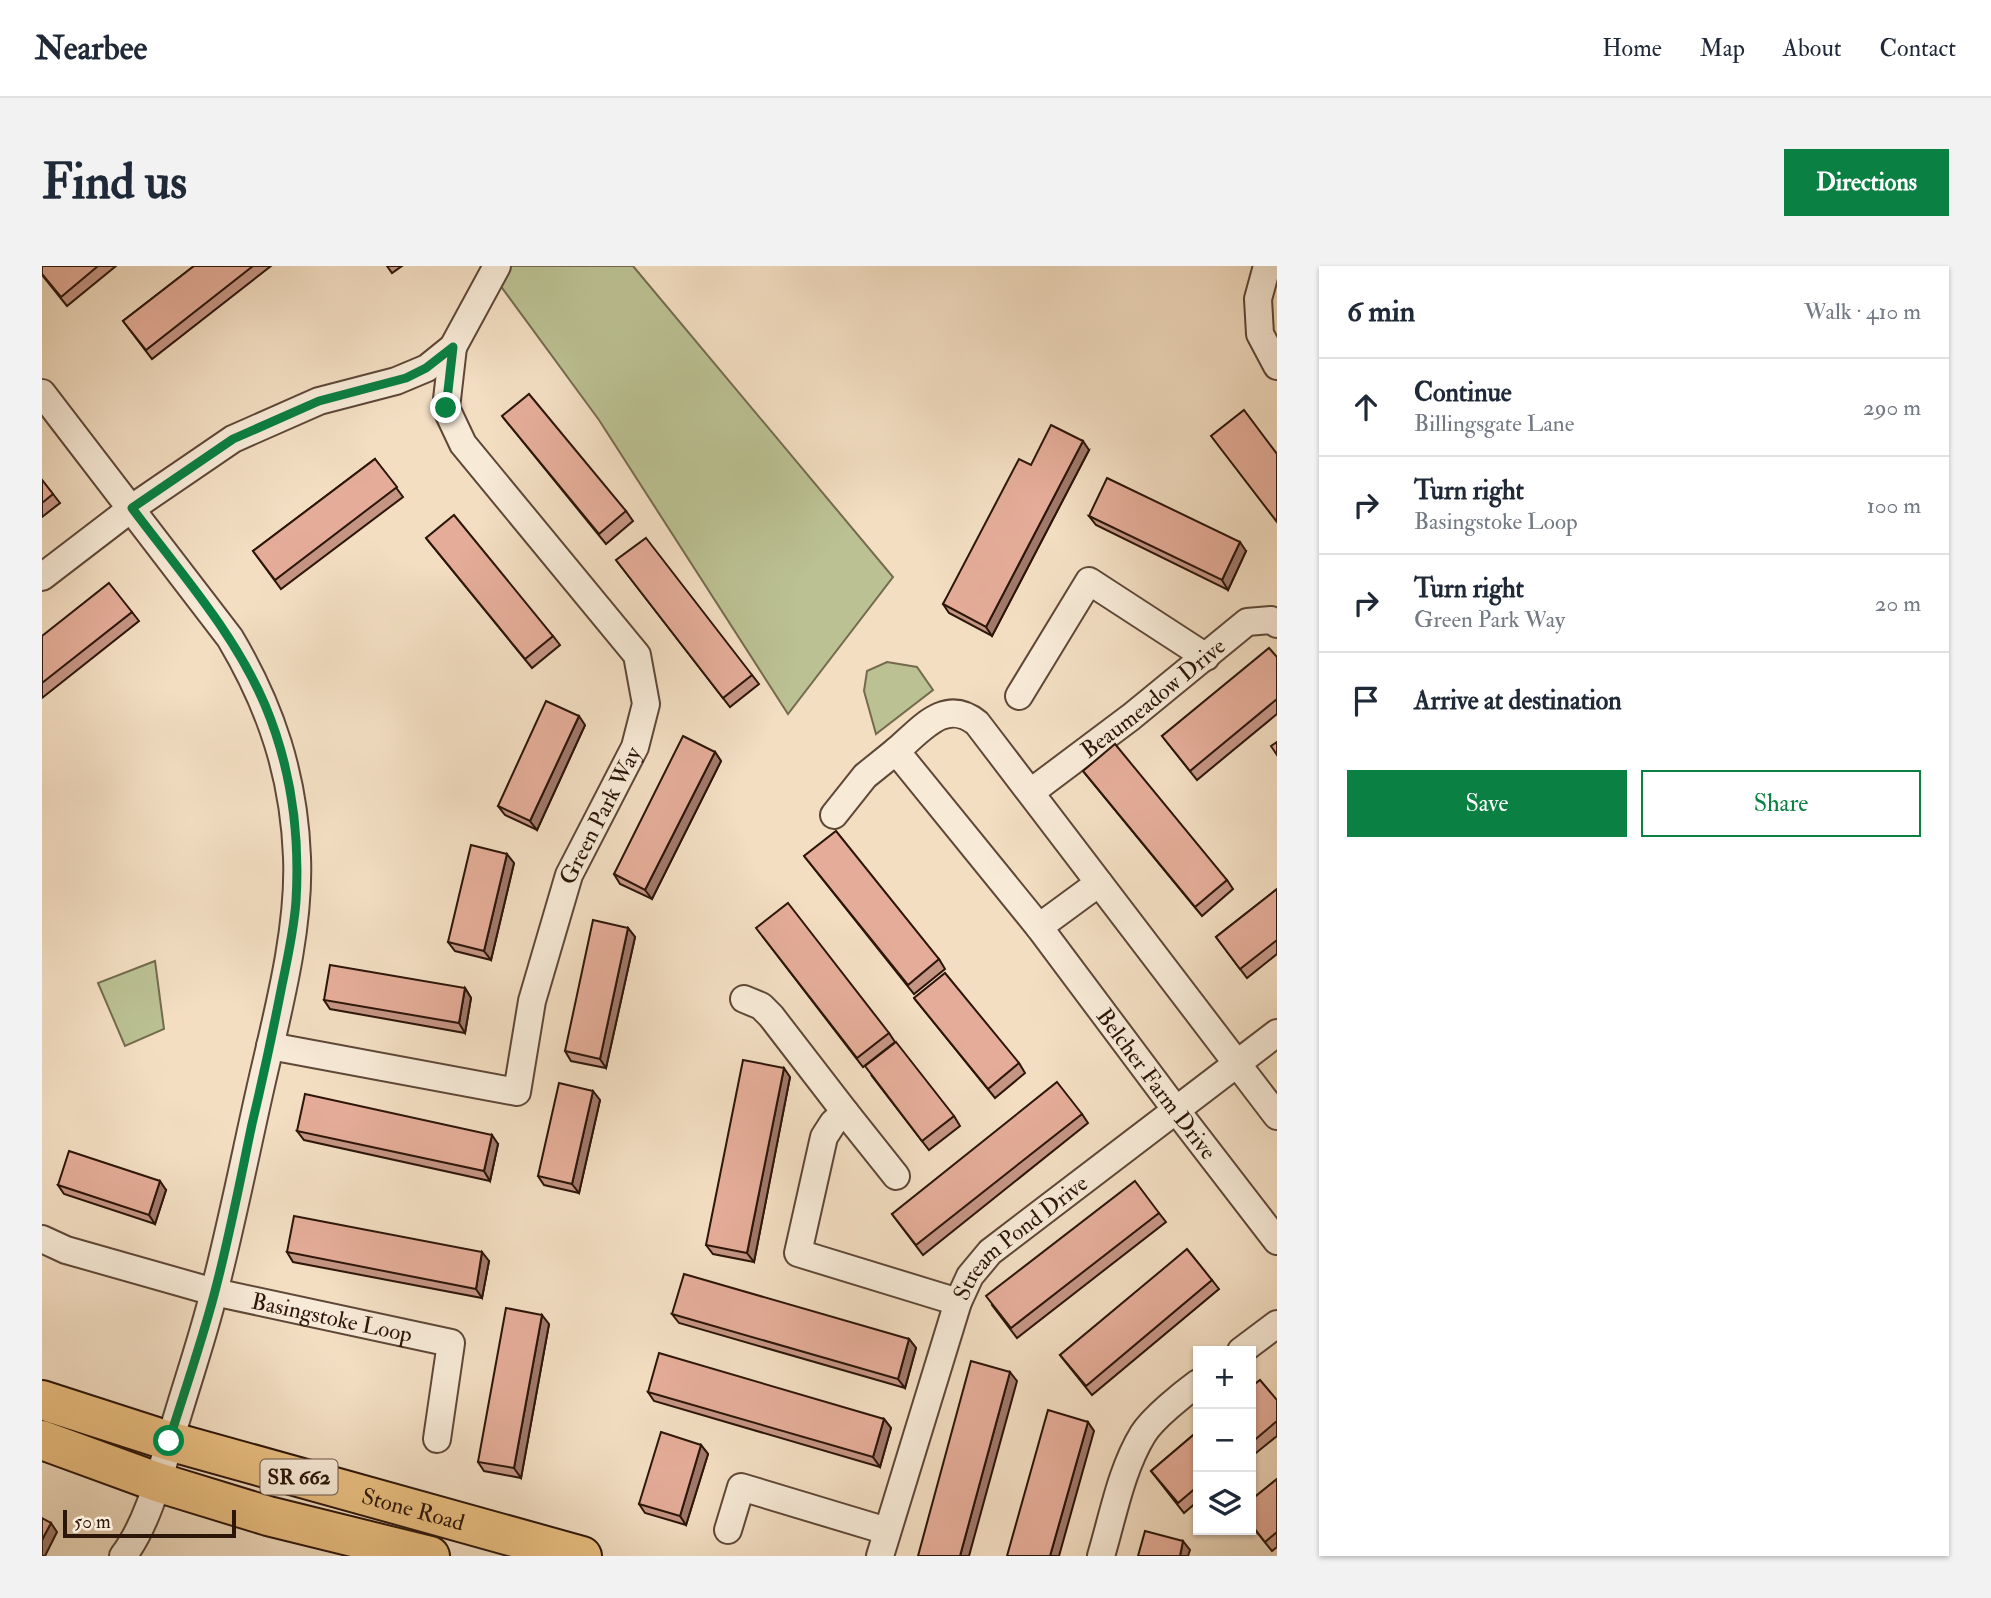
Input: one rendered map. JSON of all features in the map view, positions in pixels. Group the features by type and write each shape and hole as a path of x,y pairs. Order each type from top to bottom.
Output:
{"main road":[{"name":"Stone Road","path":"42,1400 169,1441 582,1556"},
{"name":"Stone Road","path":"42,1440 157,1482 268,1516 430,1556"}],"street":[{"path":"42,576 132,508 233,439 319,401 406,378 426,368 453,347 497,266"},
{"path":"1268,266 1258,299 1260,334 1277,366"},
{"name":"Green Park Way","path":"270,1046 517,1092 532,1001 569,875 635,747 646,704 637,655 463,444 446,408 453,347"},
{"path":"42,393 230,638 244,661 266,707 285,769 294,818 297,858 296,904 290,945 215,1292 157,1482 135,1541 123,1556"},
{"path":"1019,696 1089,581 1206,657"},
{"name":"Beaumeadow Drive","path":"1031,792 1131,717 1247,622 1271,620 1277,624"},
{"path":"834,815 865,776 935,718 951,712 966,714 977,723 1031,792 1277,1116"},
{"name":"Belcher Farm Drive","path":"896,751 1039,927 1277,1241"},
{"path":"1039,927 1099,883"},
{"path":"744,999 761,1006 771,1016 896,1175"},
{"name":"Stream Pond Drive","path":"728,1530 741,1487 883,1544 958,1302 970,1276 990,1252 1277,1033"},
{"path":"845,1112 833,1123 824,1137 798,1253 958,1302"},
{"name":"Basingstoke Loop","path":"42,1239 66,1250 215,1292 451,1343 437,1439"},
{"path":"1248,1346 1277,1324"},
{"path":"1101,1556 1128,1466 1144,1432 1193,1387"}],"green space":[{"path":"486,266 633,266 893,577 788,714 599,420"},
{"path":"887,662 917,667 933,690 876,734 864,691 867,671"},
{"path":"155,961 164,1029 125,1046 98,983"}],"building":[{"path":"42,266 98,266 61,297 42,274"},
{"path":"194,266 253,266 146,350 123,321"},
{"path":"529,394 626,511 599,534 502,416"},
{"path":"1244,410 1277,454 1277,522 1211,436"},
{"path":"1051,425 1083,441 986,627 943,604 1019,459 1031,465"},
{"path":"375,459 397,487 275,580 253,551"},
{"path":"1107,478 1240,542 1222,580 1089,516"},
{"path":"42,480 53,494 42,503"},
{"path":"454,515 553,636 525,659 426,538"},
{"path":"646,538 752,675 723,698 616,560"},
{"path":"109,583 132,612 42,683 42,636"},
{"path":"1269,648 1277,657 1277,699 1190,771 1162,736"},
{"path":"546,701 579,716 530,821 498,806"},
{"path":"683,736 715,752 645,890 614,874"},
{"path":"1277,742 1277,755 1271,746"},
{"path":"1115,744 1227,880 1195,907 1083,771"},
{"path":"836,831 939,959 908,985 804,856"},
{"path":"471,845 507,854 484,951 448,942"},
{"path":"1277,889 1277,940 1240,969 1216,937"},
{"path":"788,903 889,1033 857,1058 756,928"},
{"path":"593,920 628,928 600,1059 565,1051"},
{"path":"330,965 465,988 459,1023 324,1000"},
{"path":"945,973 1019,1063 988,1089 914,998"},
{"path":"896,1042 954,1116 922,1141 865,1066"},
{"path":"743,1060 784,1068 747,1253 706,1245"},
{"path":"1057,1082 1082,1114 916,1245 892,1214"},
{"path":"559,1083 593,1091 572,1184 538,1176"},
{"path":"305,1094 492,1135 484,1171 297,1131"},
{"path":"69,1151 160,1181 149,1215 58,1185"},
{"path":"1135,1181 1159,1213 1011,1328 986,1296"},
{"path":"294,1216 482,1252 476,1289 287,1252"},
{"path":"1187,1249 1212,1280 1086,1386 1060,1355"},
{"path":"684,1274 909,1339 898,1379 672,1314"},
{"path":"506,1308 542,1315 514,1468 478,1462"},
{"path":"659,1353 884,1419 873,1457 648,1392"},
{"path":"971,1361 1010,1372 960,1556 918,1556"},
{"path":"1260,1380 1277,1400 1277,1421 1256,1439 1256,1409 1256,1383"},
{"path":"1048,1410 1088,1422 1050,1556 1007,1556"},
{"path":"661,1432 701,1445 680,1516 639,1504"},
{"path":"1193,1435 1193,1490 1178,1503 1151,1471"},
{"path":"1277,1479 1277,1532 1265,1542 1256,1530 1256,1496"},
{"path":"42,1518 51,1523 42,1540"},
{"path":"1145,1531 1183,1541 1180,1556 1138,1556"}],"route":[{"path":"169,1441 215,1292 270,1046 296,904 297,858 288,781 266,707 251,673 230,638 132,508 233,439 319,401 406,378 426,368 453,347 446,408"}]}
